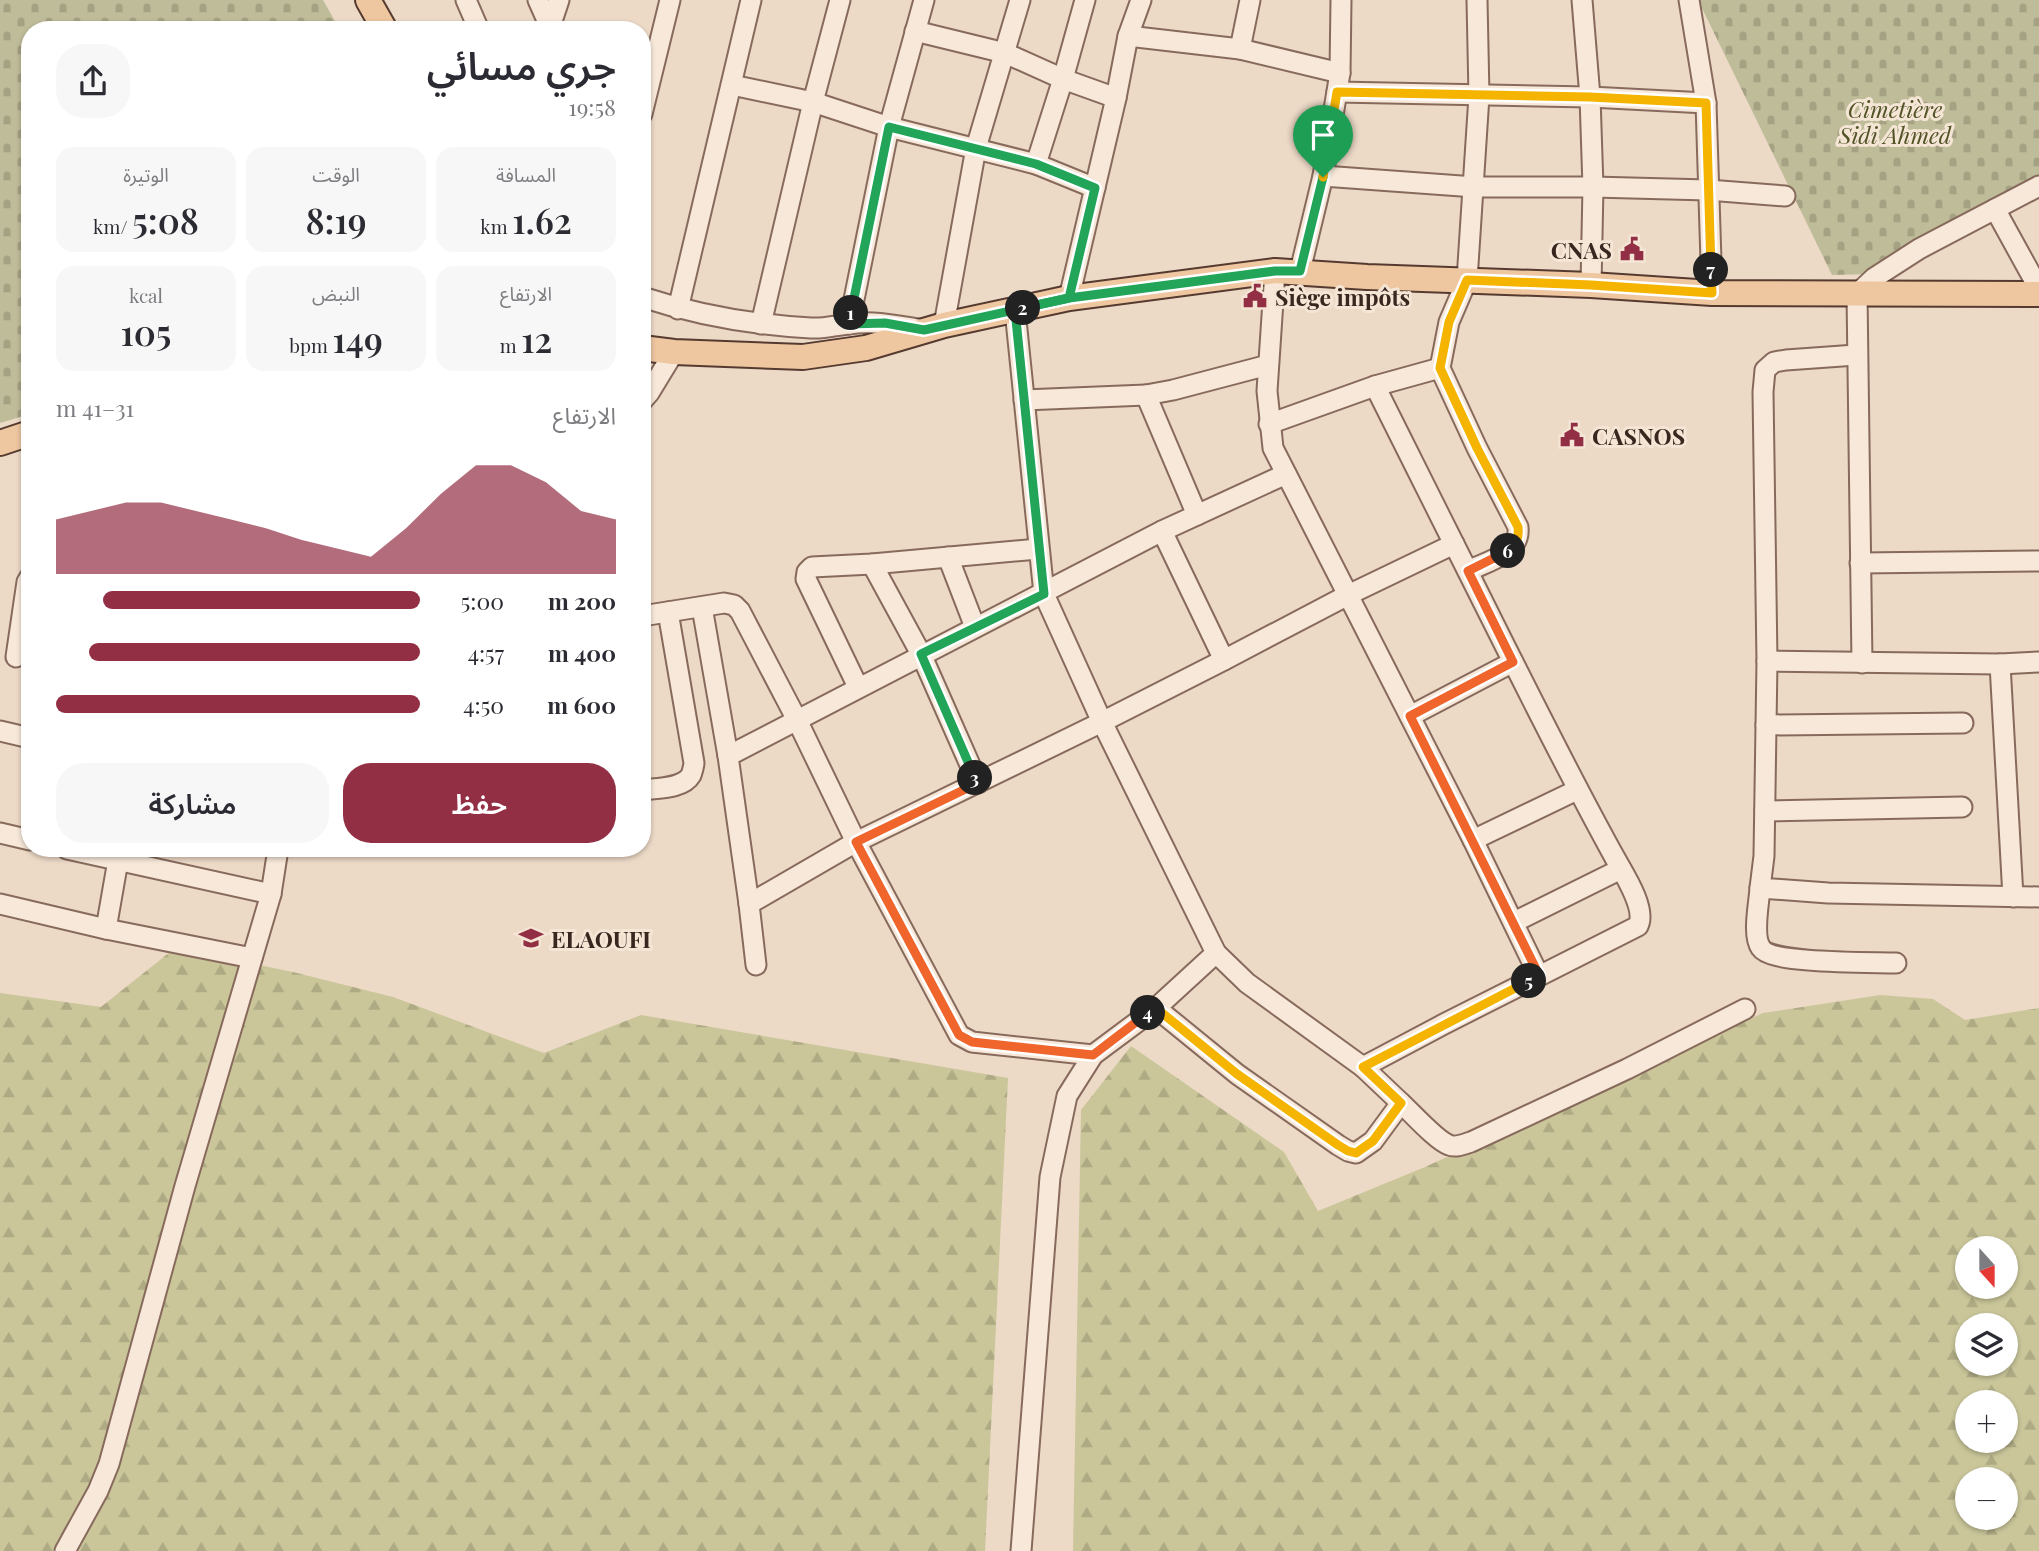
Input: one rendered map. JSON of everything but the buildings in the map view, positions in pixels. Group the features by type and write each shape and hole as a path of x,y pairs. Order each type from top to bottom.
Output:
{"main road":[{"path":"368,0 380,21"},
{"path":"651,349 803,357 866,348 934,328 1069,298 1275,271 1712,293 2039,292"},
{"path":"651,337 718,353"},
{"path":"0,443 21,436"}],"street":[{"path":"466,0 475,21"},
{"path":"538,0 547,21"},
{"path":"552,21 559,0"},
{"path":"651,77 670,0"},
{"path":"678,309 751,0"},
{"path":"761,324 840,0"},
{"path":"849,324 889,127 924,0"},
{"path":"651,300 678,309 761,324 831,328 849,324 885,323 934,328 976,148 1020,0"},
{"path":"1036,164 1085,0"},
{"path":"1069,298 1128,36 1141,0"},
{"path":"1240,49 1250,0"},
{"path":"1300,271 1323,177 1338,82 1341,0"},
{"path":"1468,571 1510,550 1519,536 1518,527 1440,368 1449,322 1467,280 1479,96 1477,0"},
{"path":"1582,0 1590,97 1593,187 1591,285"},
{"path":"1689,0 1706,103 1712,293"},
{"path":"915,31 1005,53 1063,79 1116,98"},
{"path":"1128,36 1240,49 1338,82 1479,96 1590,97 1706,103"},
{"path":"732,85 813,102 889,127 1036,164 1095,188"},
{"path":"1323,177 1475,187 1709,190 1785,196"},
{"path":"1862,663 1857,294 1874,278 1919,249 2039,186"},
{"path":"1995,209 2039,292"},
{"path":"1275,271 1267,391 1273,448 1539,975"},
{"path":"1015,310 1044,594 1102,722 1216,953 1247,983 1363,1067 1450,1146 1471,1142 1627,1069 1745,1009"},
{"path":"651,390 674,352"},
{"path":"1856,355 1786,360 1774,362 1765,370 1765,811 1763,873 1756,937 1763,952 1769,955 1793,959 1896,963"},
{"path":"1024,400 1146,395 1185,388 1268,365"},
{"path":"1269,424 1375,386 1440,368"},
{"path":"1363,1067 1639,926 1641,915 1621,869 1577,790 1375,386"},
{"path":"1146,395 1197,515"},
{"path":"728,756 1162,531 1286,474"},
{"path":"1162,531 1224,660"},
{"path":"749,904 856,842 1102,722 1348,595 1454,544"},
{"path":"858,687 806,579 807,572 812,568 1038,549"},
{"path":"948,557 975,627"},
{"path":"1860,563 2039,561"},
{"path":"872,564 921,654 978,783"},
{"path":"651,615 723,603 734,605 740,611 856,842 959,1035 972,1042 1093,1055"},
{"path":"702,607 728,756 756,965"},
{"path":"651,789 684,782 692,774 694,764 668,612"},
{"path":"15,657 21,620"},
{"path":"1767,661 2000,664 2039,662"},
{"path":"1410,716 1513,662"},
{"path":"2000,664 2013,897"},
{"path":"1766,725 1963,723"},
{"path":"0,731 21,736"},
{"path":"1473,840 1577,790"},
{"path":"1765,811 1962,807"},
{"path":"0,833 21,838"},
{"path":"106,929 118,857"},
{"path":"126,857 271,894"},
{"path":"65,1551 98,1491 109,1464 185,1186 271,894 277,857"},
{"path":"1514,922 1621,869"},
{"path":"1760,888 1828,893 2039,897"},
{"path":"0,904 106,929 252,958"},
{"path":"1021,1551 1050,1177 1067,1096 1093,1055 1156,1008 1216,953"},
{"path":"1156,1008 1237,1074 1348,1151 1356,1153 1373,1141 1401,1103"}],"green space":[{"path":"0,0 323,0 335,21 21,21 21,417 0,423"},
{"name":"Cimetière Sidi Ahmed","path":"1698,0 2039,0 2039,182 1870,274 1832,275"},
{"path":"175,948 293,972 393,997 544,1053 641,1015 1008,1078 985,1551 0,1551 0,993 101,1007"},
{"path":"1880,995 1933,999 1965,1020 2039,1008 2039,1551 1073,1551 1081,1110 1131,1046 1284,1152 1318,1211 1425,1167 1763,1013"}],"place":[{"name":"CNAS","path":"1632,249"},
{"name":"Siège impôts","path":"1255,296"},
{"name":"CASNOS","path":"1572,435"},
{"name":"ELAOUFI","path":"531,938"}],"route":[{"path":"1323,177 1300,271 1275,271 1069,298 924,330 885,323 849,324 889,127 1036,164 1095,188 1069,298 1015,310 1044,594 921,654 978,783 856,842 952,1025 965,1040 1093,1055 1156,1008 1237,1074 1338,1145 1356,1153 1373,1141 1401,1103 1363,1067 1539,975 1410,716 1513,662 1468,571 1510,550 1519,536 1518,527 1440,368 1449,322 1467,280 1712,293 1706,103 1590,97 1337,92 1323,177"}]}
